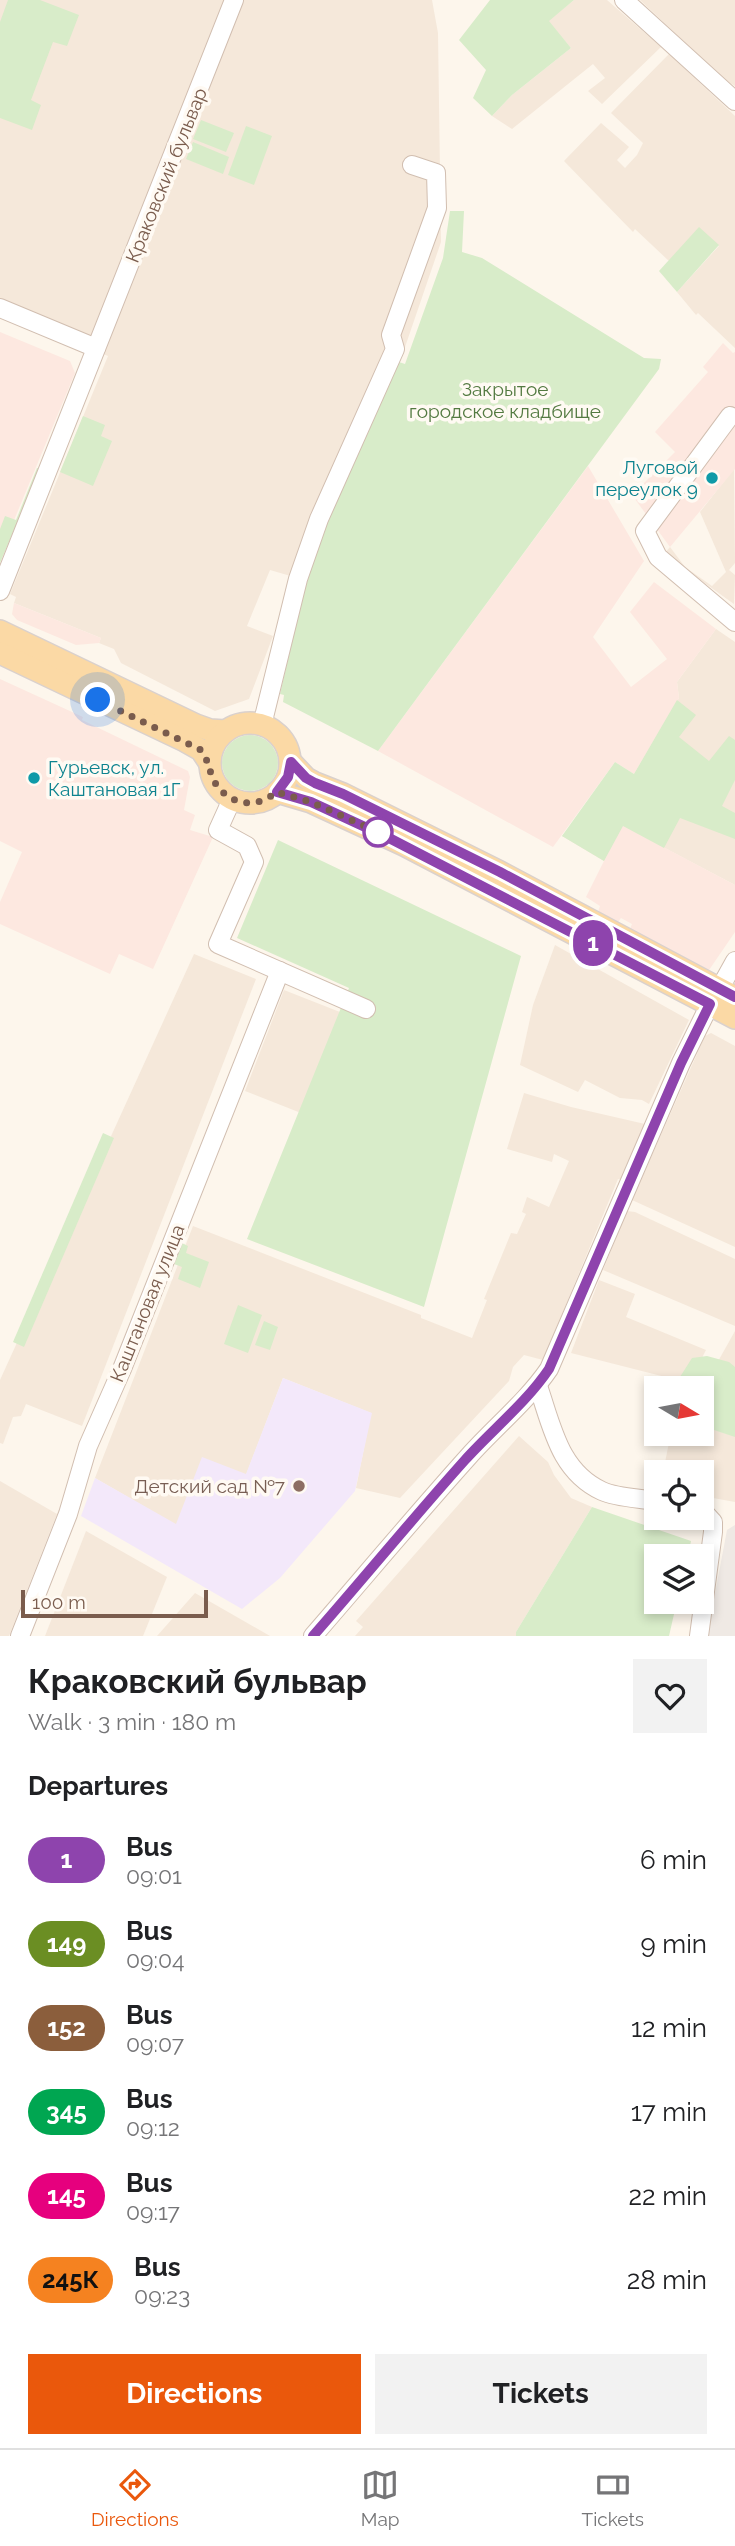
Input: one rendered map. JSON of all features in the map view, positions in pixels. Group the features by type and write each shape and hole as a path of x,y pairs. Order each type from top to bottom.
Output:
{"main road":[{"path":"0,631 196,724 210,730 226,731"},
{"path":"0,653 201,750 221,791 232,799 248,803 260,802 277,792 288,777 291,762 286,743 262,725 242,723 226,731 213,747 209,762"},
{"path":"291,762 306,778 315,783 343,794 500,872 722,996 735,1018"},
{"path":"277,792 322,807 722,996"}],"street":[{"name":"Краковский бульвар","path":"3,584 234,0"},
{"path":"624,0 735,101"},
{"path":"262,725 298,579 319,519 395,349 391,335 437,208 436,173 412,164"},
{"path":"0,308 96,348"},
{"path":"730,416 645,531 658,557 735,622"},
{"path":"232,799 218,830 247,846 254,862 218,944 366,1009"},
{"path":"314,1635 390,1544 495,1427 538,1386 549,1369 681,1063 722,996 735,961"},
{"name":"Каштановая улица","path":"20,1636 68,1514 88,1446 122,1368 280,971"},
{"path":"538,1386 564,1458 576,1474 603,1491 644,1499"},
{"path":"699,1636 712,1530"}],"shaded area":[{"path":"0,0 432,0 438,33 441,242 404,350 294,577 270,570 247,626 273,636 249,699 215,711 121,663 114,649 99,643 101,638 14,603 16,597 10,594 108,356 0,309"},
{"path":"574,0 607,0 661,47 602,104 588,91 605,78 593,64 512,129 492,116 512,95 571,48 548,21"},
{"path":"640,0 735,0 735,86 725,80"},
{"path":"669,54 735,116 735,348 698,313 696,315 677,292 719,246 699,228 669,261 635,229 633,232 564,161 601,123 629,147 617,160 625,168 637,155 643,143 611,113"},
{"path":"0,332 70,361 75,373 0,554"},
{"path":"723,343 735,352 735,469 670,547 632,495 675,452 655,432 708,372 703,367"},
{"path":"588,466 644,561 593,637 631,687 667,659 630,612 654,582 716,629 677,682 679,698 634,774 615,762 553,847 378,751"},
{"path":"734,469 735,563 729,570 735,575 734,604 664,554 670,547 685,567 712,586 726,572 700,512"},
{"path":"14,603 101,638 99,643 76,645 17,620 12,614"},
{"path":"716,629 735,642 735,885 623,826 604,861 562,836 634,774 679,698 677,682"},
{"path":"0,679 83,717 82,720 188,771 190,777 184,810 195,815 190,830 213,837 153,969 119,954 110,974 0,924 0,902 22,852 0,841"},
{"path":"622,825 735,885 735,932 709,970 630,929 632,924 621,918 618,922 598,912 600,906 586,897"},
{"path":"555,945 689,1020 649,1104 642,1100 620,1098 585,1080 578,1092 520,1065 533,1005"},
{"path":"194,954 256,979 82,1426 26,1404 21,1416 13,1417 3,1444 0,1443 0,1380"},
{"path":"284,990 345,1014 306,1115 245,1091"},
{"path":"711,1033 735,1046 735,1247 632,1200 705,1036"},
{"path":"524,1093 645,1124 622,1180 618,1179 543,1360 524,1355 513,1367 509,1381 400,1498 356,1488 371,1413 283,1378 246,1475 176,1525 95,1478 193,1226 421,1315 421,1318 472,1338 487,1300 484,1299 511,1233 517,1234 526,1214 522,1212 527,1197 549,1207 569,1161 554,1154 552,1162 507,1149"},
{"path":"627,1211 635,1212 735,1259 735,1326 603,1270"},
{"path":"599,1280 635,1294 626,1317 706,1350 693,1376 661,1376 571,1353"},
{"path":"735,1331 735,1394 714,1391 714,1376 710,1376"},
{"path":"283,1378 372,1413 355,1491 280,1578 242,1609 81,1516 95,1478 176,1524 202,1457 246,1474"},
{"path":"714,1430 735,1436 735,1502 714,1498 714,1460 665,1460 668,1446 714,1446"},
{"path":"519,1436 548,1462 571,1498 592,1507 516,1636 355,1636 363,1627 356,1621"},
{"path":"0,1481 57,1514 9,1636 0,1636"},
{"path":"735,1525 735,1636 707,1636 711,1614 714,1614 714,1599 727,1530"},
{"path":"86,1531 167,1577 143,1636 45,1636"},
{"path":"195,1593 270,1636 157,1636"}],"green space":[{"path":"8,0 40,0 79,15 67,46 53,42 31,100 41,105 32,130 0,118 0,22"},
{"path":"490,0 574,0 549,21 571,48 512,95 492,116 473,98 486,70 459,40"},
{"path":"201,120 234,133 226,152 193,139"},
{"path":"246,126 272,136 254,185 228,175"},
{"path":"193,142 229,157 223,174 186,159"},
{"name":"Закрытое городское кладбище","path":"450,211 464,211 462,252 482,258 644,358 661,359 659,369 378,751 283,702 284,695 280,694 306,581 328,521 399,362 405,364 443,258"},
{"path":"699,227 719,245 677,292 659,271"},
{"path":"83,416 105,425 101,436 112,441 93,486 60,472"},
{"path":"37,468 40,468 0,563 0,529 5,516 16,520"},
{"path":"677,700 696,715 679,737 709,761 729,736 735,740 735,780 722,806 735,813 735,839 680,818 664,848 623,826 604,861 562,836 615,762 634,774"},
{"path":"250,735 265,740 273,748 278,763 273,778 265,786 250,791 235,786 227,778 222,763 227,748 235,740"},
{"path":"278,840 521,956 424,1307 247,1239 349,988 237,938"},
{"path":"103,1133 114,1138 24,1347 13,1342"},
{"path":"182,1243 188,1246 186,1253 209,1262 200,1288 178,1279 182,1267 174,1264"},
{"path":"238,1305 262,1315 248,1353 224,1344"},
{"path":"264,1321 278,1327 270,1350 255,1345"},
{"path":"707,1356 729,1362 735,1367 735,1437 714,1430 714,1376 681,1376 692,1358"},
{"path":"592,1507 644,1525 644,1530 659,1530 691,1541 690,1544 644,1544 644,1614 674,1614 669,1636 516,1636"}],"bus line":[{"name":"1","path":"313,1636 390,1544 495,1427 538,1386 549,1369 681,1063 710,1004 391,839 311,802 277,792 282,789 288,777 291,762 306,778 315,783 343,794 500,872 735,997"}],"place":[{"name":"Луговой переулок 9","path":"712,478"},
{"name":"Гурьевск, ул. Каштановая 1Г","path":"34,778"},
{"name":"Детский сад №7","path":"299,1486"}],"route":[{"path":"98,700 201,750 221,791 232,799 248,803 260,802 277,792 296,796 378,832"}]}
